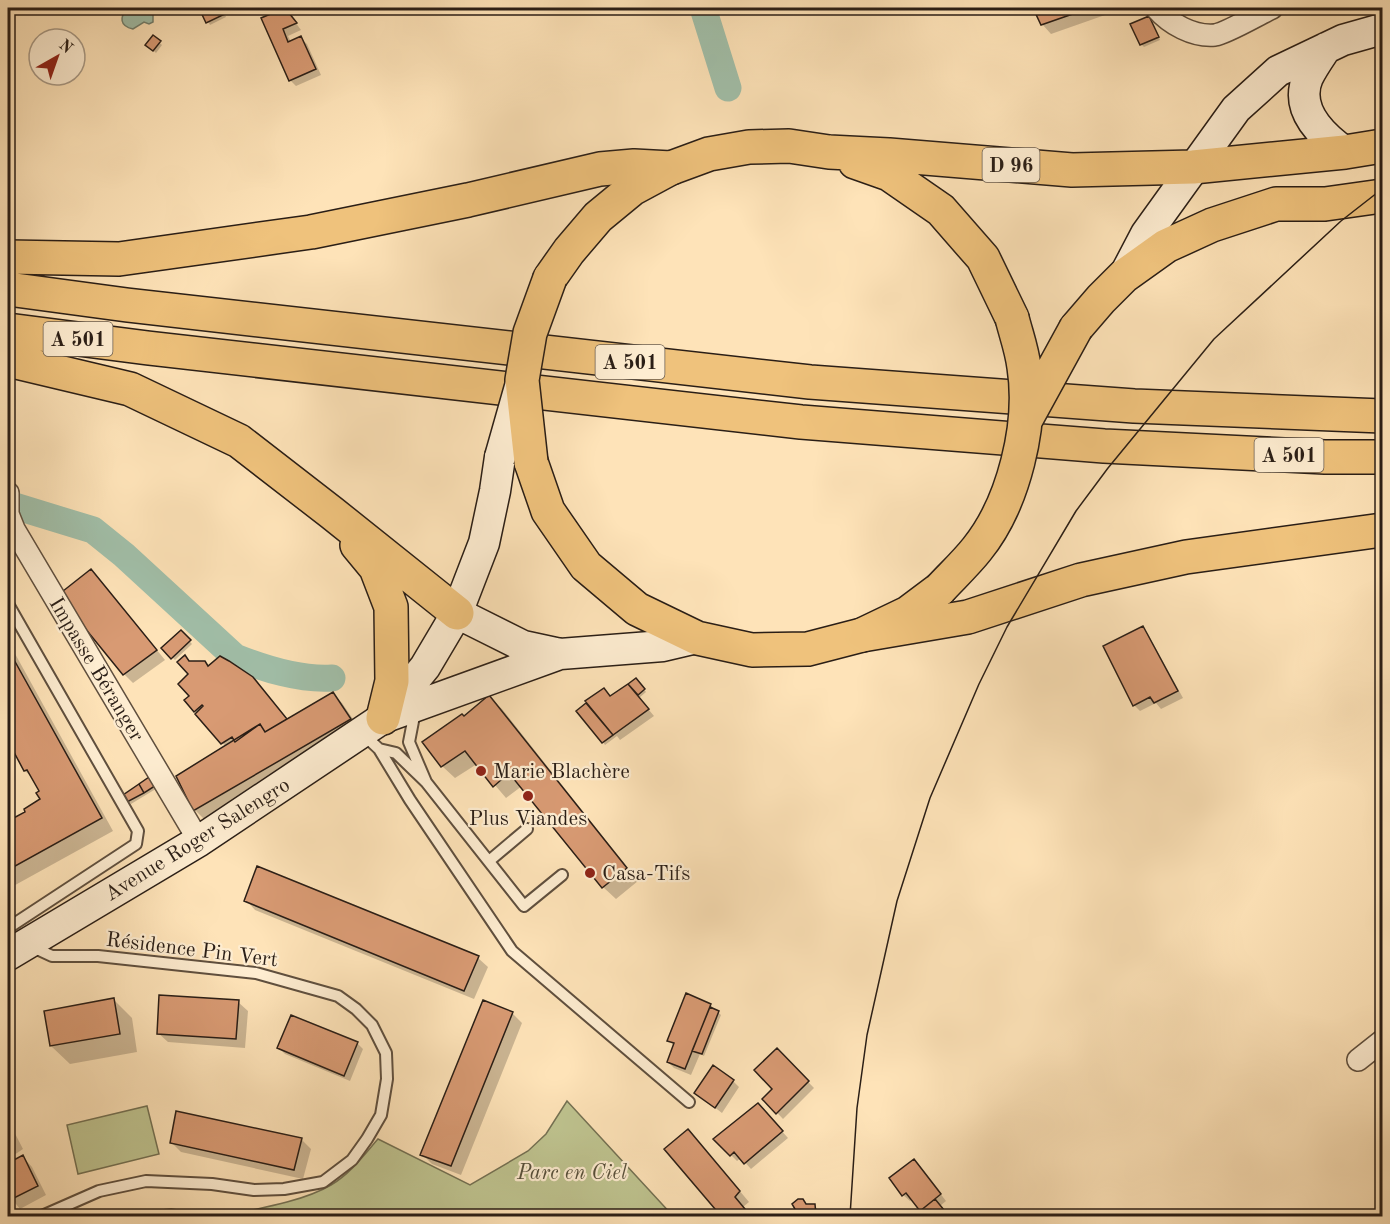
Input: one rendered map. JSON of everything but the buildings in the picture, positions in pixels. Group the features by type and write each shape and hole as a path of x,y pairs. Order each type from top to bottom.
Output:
{"main road":[{"path":"1124,276 1146,234 1236,109 1278,71 1343,40 1383,29"},
{"path":"1326,48 1308,78 1304,90 1305,104 1313,122 1325,138 1373,149"},
{"path":"375,733 425,667 457,613 484,543 500,457 522,381 530,333 550,278 597,217 632,189 671,168 709,154 748,147 789,146 829,152 889,174 941,210 983,258 1012,318 1024,367 1025,421 1018,466 1002,508 978,547 940,589 908,613 862,635"},
{"name":"D 96","path":"829,152 1072,170 1193,166 1373,149"},
{"path":"8,256 108,259 130,257 311,232 468,200 600,169 634,166 671,168"},
{"path":"1025,421 1076,328 1101,298 1124,276 1166,246 1212,225 1276,204 1326,204 1383,196"},
{"name":"A 501","path":"8,289 127,305 798,381 1134,406 1383,416"},
{"name":"A 501","path":"8,330 801,422 1104,446 1324,457 1383,457"},
{"path":"8,360 130,389 239,441 457,613 523,646 560,654"},
{"path":"522,381 531,462 548,511 586,566 636,609 697,638 752,650 808,648 862,635 968,617 1081,580 1186,557 1383,530"},
{"path":"332,513 376,568 391,607 392,681 375,733"},
{"path":"375,733 417,705 560,654 663,646 697,638"},
{"name":"Avenue Roger Salengro","path":"15,942 199,841 375,733"}],"street":[{"path":"1156,8 1174,23 1192,33 1217,35 1272,8"},
{"name":"Impasse Béranger","path":"8,493 8,514 14,529 199,841"},
{"path":"1358,1060 1383,1041"}],"lane":[{"path":"8,604 138,831 136,844 15,942"},
{"path":"417,705 409,742 426,782"},
{"path":"375,733 426,782 524,906 562,875"},
{"path":"375,733 410,800 512,951 689,1102"},
{"path":"489,861 527,829"},
{"name":"Résidence Pin Vert","path":"15,942 52,956 98,956 256,973 338,996 372,1025 386,1053 387,1070 381,1115 352,1160 323,1182 284,1189 254,1190 212,1184 146,1181 99,1191 42,1216"}],"green space":[{"name":"Parc en Ciel","path":"567,1101 673,1216 223,1216 278,1204 319,1191 344,1175 378,1139 470,1185 528,1151 546,1134"},
{"path":"147,1106 159,1154 78,1174 67,1125"},
{"path":"171,1209 221,1216 108,1215"}],"shaded area":[{"path":"127,8 157,8 153,15 153,22 149,24 144,22 133,29 125,26 122,21"}],"waterway":[{"path":"703,8 728,88"},
{"path":"8,504 93,530 124,555 235,657 282,673 332,678"}],"tram line":[{"path":"850,1216 857,1108 867,1035 897,901 930,798 979,684 1007,627 1076,511 1108,468 1214,339 1341,221 1382,189"}],"place":[{"name":"Marie Blachère","path":"481,771"},
{"name":"Plus Viandes","path":"528,796"},
{"name":"Casa-Tifs","path":"590,873"}]}
